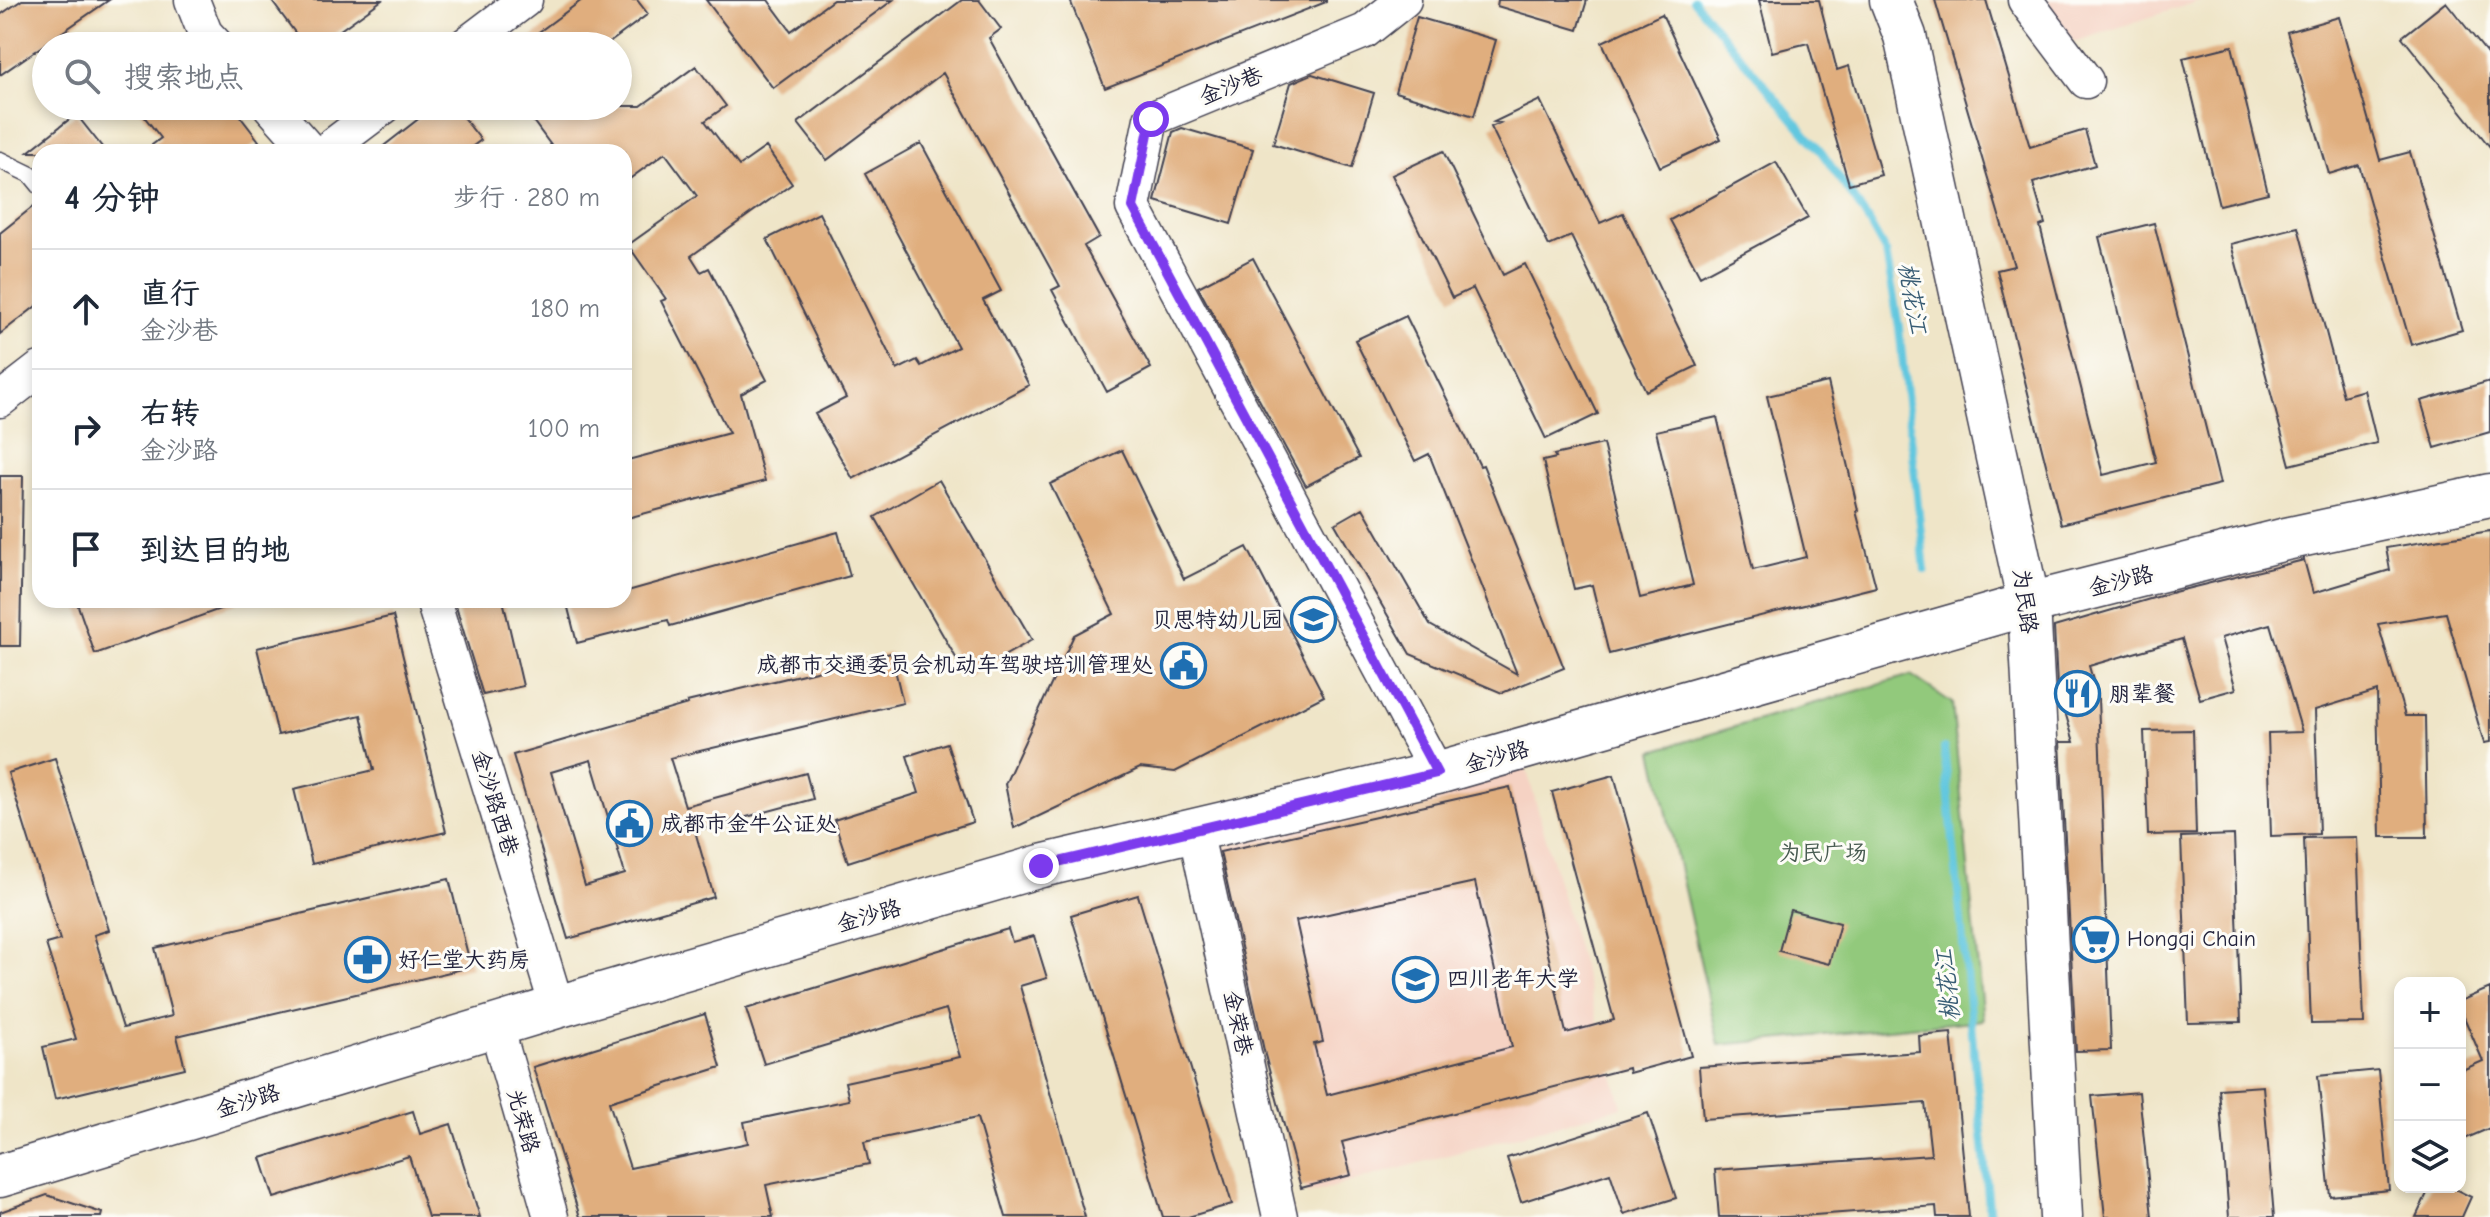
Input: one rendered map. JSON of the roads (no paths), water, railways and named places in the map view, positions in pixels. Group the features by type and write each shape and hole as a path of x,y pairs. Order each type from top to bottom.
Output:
{"street":[{"path":"192,0 205,32"},
{"path":"483,32 525,0"},
{"name":"金沙巷","path":"1404,0 1365,31 1151,119 1133,207 1437,773"},
{"name":"为民路","path":"1891,0 1905,36 2029,604 2061,1217"},
{"path":"2025,0 2086,81"},
{"path":"282,120 304,144"},
{"path":"335,144 366,120"},
{"path":"0,400 32,375"},
{"name":"金沙路","path":"0,1176 557,1007 1041,866 1437,773 2029,604 2286,539 2490,495"},
{"name":"金沙路西巷","path":"435,608 557,1007"},
{"name":"金荣巷","path":"1195,830 1280,1217"},
{"name":"光荣路","path":"496,1026 551,1217"}],"lane":[{"path":"0,160 32,176"}],"waterway":[{"name":"桃花江","path":"1693,0 1822,153 1863,212 1886,253 1899,327 1925,570"},
{"name":"桃花江","path":"1944,748 1990,1217"}],"place":[{"name":"贝思特幼儿园","path":"1314,620"},
{"name":"成都市交通委员会机动车驾驶培训管理处","path":"1184,665"},
{"name":"朋辈餐","path":"2078,694"},
{"name":"成都市金牛公证处","path":"630,824"},
{"name":"Hongqi Chain","path":"2096,939"},
{"name":"好仁堂大药房","path":"367,960"},
{"name":"四川老年大学","path":"1416,979"}],"park label":[{"name":"为民广场","path":"1823,853"}]}
